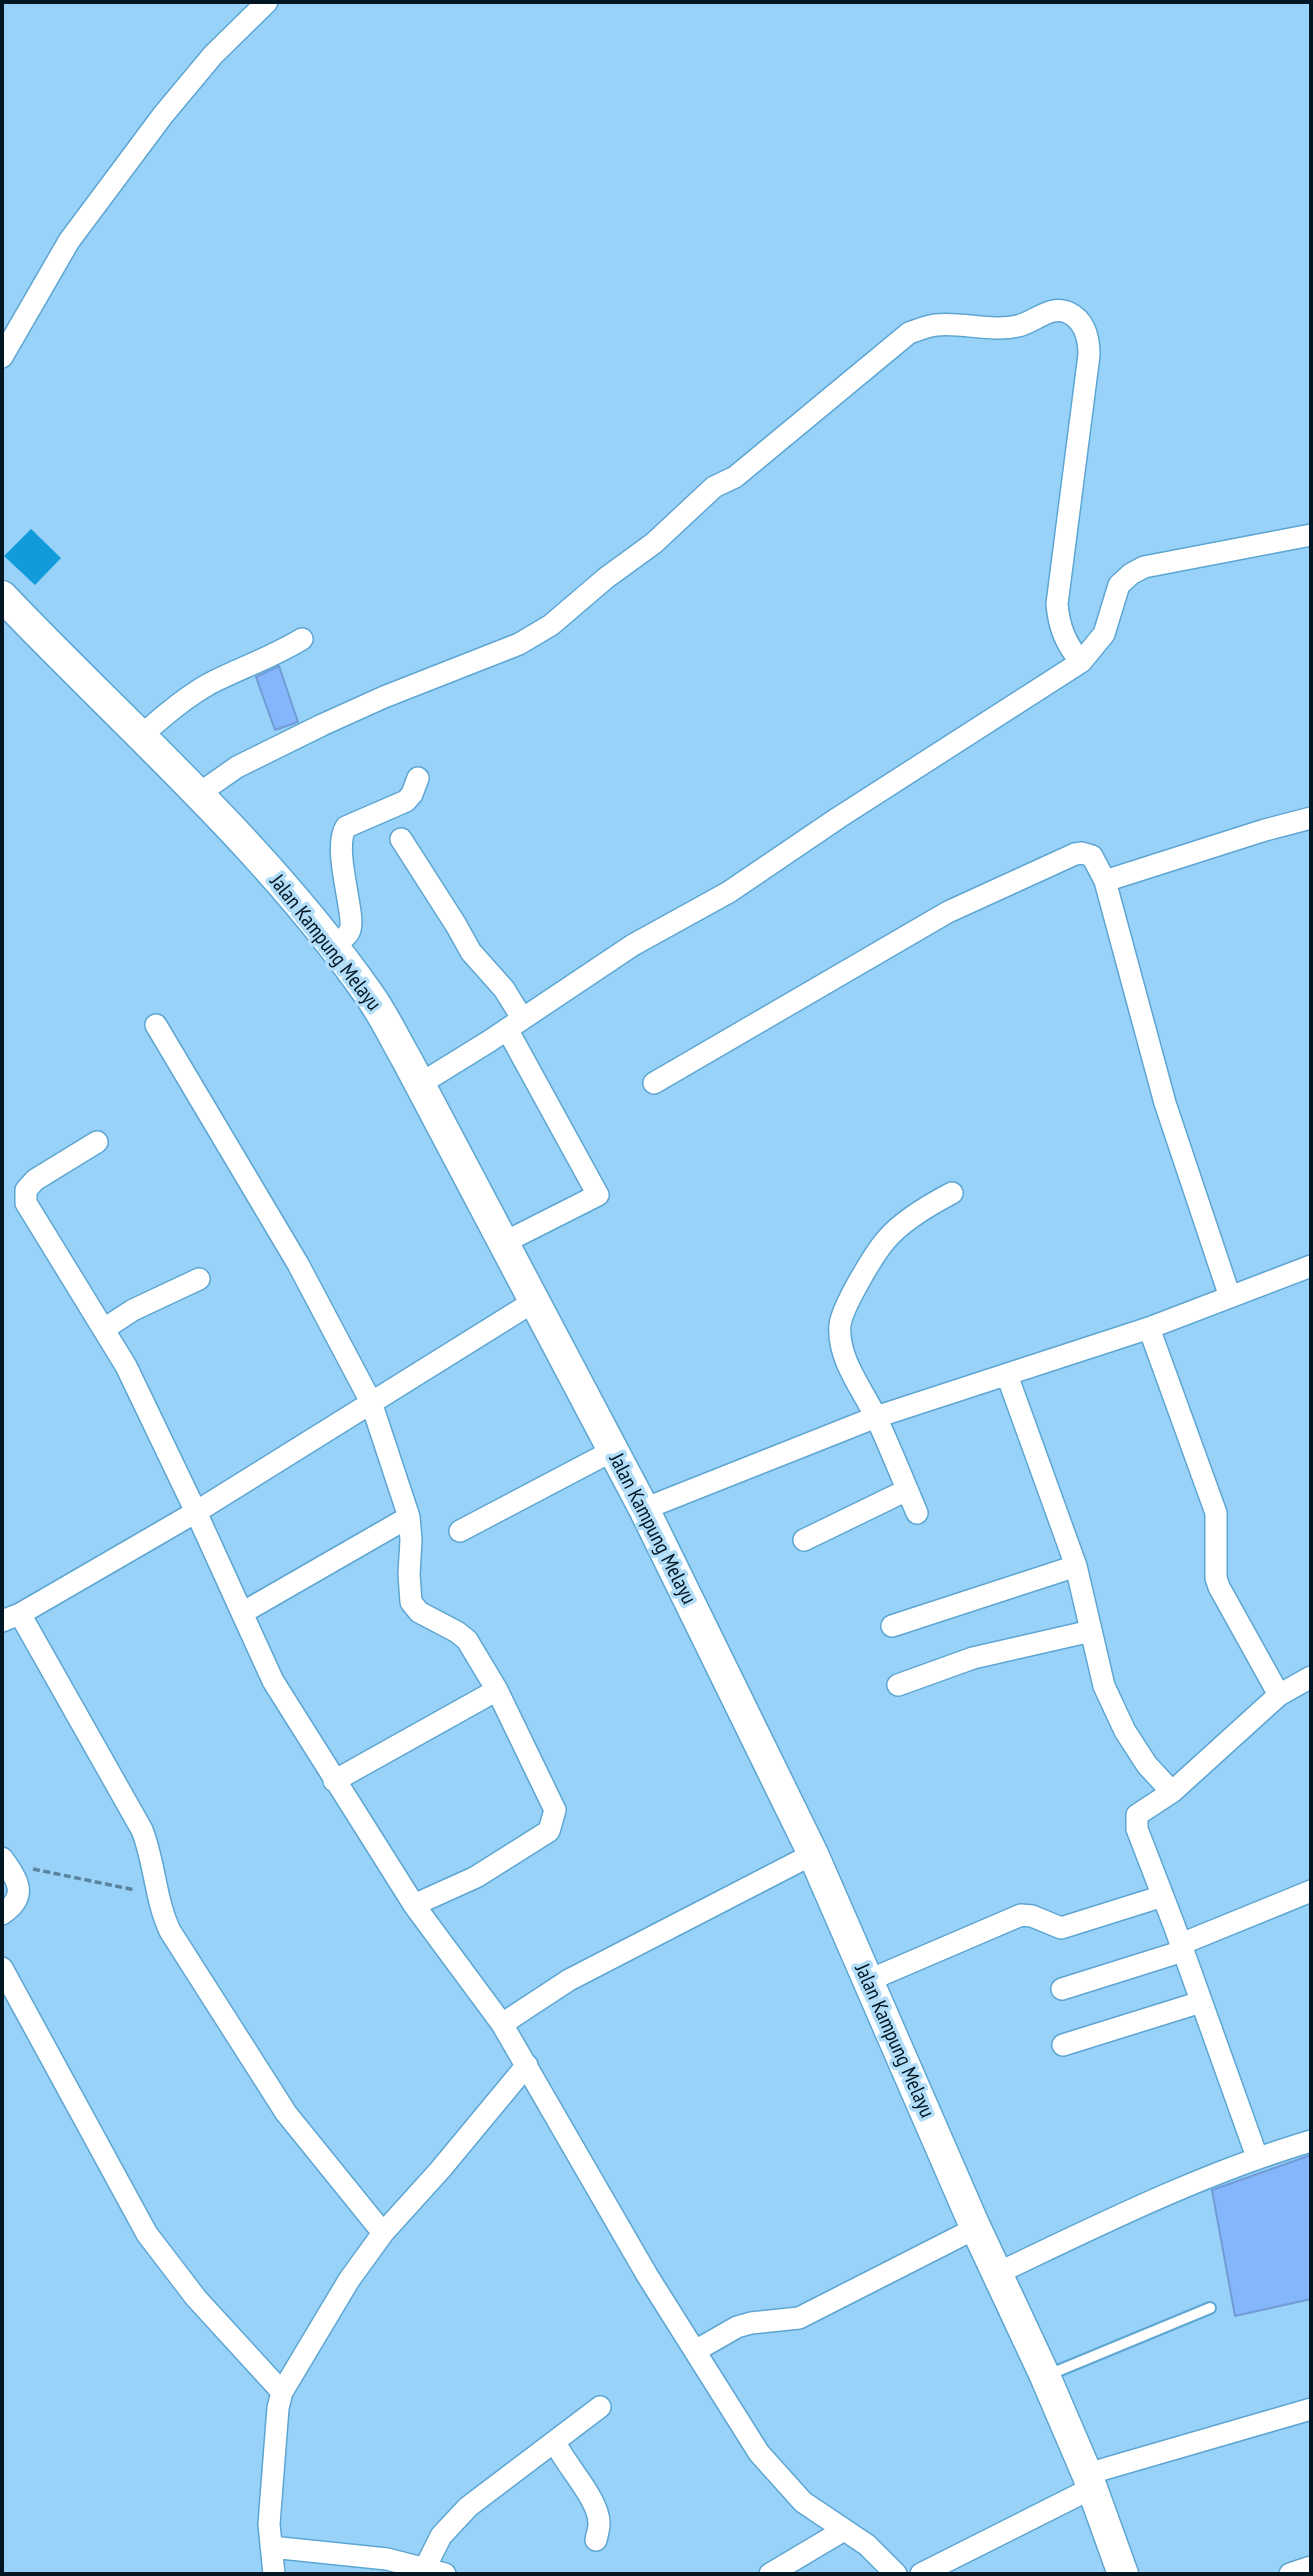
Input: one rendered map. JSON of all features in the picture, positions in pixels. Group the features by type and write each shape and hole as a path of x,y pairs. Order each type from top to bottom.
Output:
{"main road":[{"name":"Jalan Kampung Melayu","path":"2,596 296,900 371,997 420,1084 644,1509 813,1854 976,2228 1045,2376 1090,2481 1123,2574"}],"street":[{"path":"2,357 69,241 163,115 213,55 267,2"},
{"path":"197,795 237,767 273,748 384,697 519,644 551,625 606,578 654,543 714,487 735,477 909,333 936,325 1008,327 1030,322 1052,310 1067,312 1078,319 1088,338 1089,355 1057,604 1059,625 1069,647 1081,662"},
{"path":"420,1084 633,945 729,892 838,818 1081,662 1104,634 1119,585 1137,571 1144,567 1311,535"},
{"path":"140,737 177,705 211,683 275,656 302,639"},
{"path":"332,947 349,932 352,923 345,881 342,833 346,827 406,802 418,778"},
{"path":"1105,881 1253,833 1311,818"},
{"path":"401,839 471,952 499,983 514,1023 598,1195 503,1243"},
{"path":"654,1083 948,912 1075,854 1092,856 1105,881 1165,1103 1230,1297"},
{"path":"156,1025 298,1264 371,1402 409,1517 411,1602 419,1612 467,1640 498,1690 555,1810 549,1831 476,1877 414,1905"},
{"path":"97,1142 35,1180 26,1190 26,1203 126,1366 273,1681 414,1905 502,2024 585,2171 759,2453 803,2502 867,2545 895,2574"},
{"path":"917,1513 876,1417 855,1379 845,1354 840,1325 846,1304 886,1239 917,1214 952,1193"},
{"path":"644,1509 876,1417 1149,1328 1311,1266"},
{"path":"104,1329 133,1310 199,1279"},
{"path":"383,2233 286,2113 170,1931 163,1918 147,1844 138,1822 11,1618 196,1512 533,1302"},
{"path":"1149,1328 1216,1513 1216,1578 1219,1587 1279,1695"},
{"path":"1007,1375 1076,1566 1104,1686 1125,1731 1147,1765 1172,1792"},
{"path":"460,1531 612,1451"},
{"path":"803,1540 907,1490"},
{"path":"242,1614 409,1517"},
{"path":"892,1626 1076,1566"},
{"path":"898,1685 974,1658 1091,1631"},
{"path":"1257,2157 1137,1829 1138,1815 1172,1792 1279,1695 1311,1677"},
{"path":"334,1781 498,1690"},
{"path":"502,2024 569,1980 813,1854"},
{"path":"2,1914 11,1908 19,1896 19,1887 4,1861"},
{"path":"1062,1989 1182,1947 1311,1891"},
{"path":"867,1980 1021,1915 1032,1916 1061,1928 1163,1896"},
{"path":"2,1968 146,2234 196,2298 282,2392"},
{"path":"1063,2045 1201,2002"},
{"path":"274,2574 269,2524 278,2408 282,2392 349,2280 383,2233 440,2170 527,2065"},
{"path":"998,2273 1115,2218 1257,2157 1311,2141"},
{"path":"695,2351 737,2327 799,2318 976,2228"},
{"path":"271,2547 387,2558 435,2571 441,2536 455,2519 600,2407"},
{"path":"921,2574 1090,2481 1311,2409"},
{"path":"555,2441 561,2455 595,2506 600,2522 596,2540"},
{"path":"770,2574 844,2530"},
{"path":"1290,2574 1311,2567"}],"lane":[{"path":"1045,2376 1210,2308"}],"path":[{"path":"4,1861 158,1893"}],"water":[{"path":"31,529 61,558 35,585 4,556"}],"building":[{"path":"279,666 298,722 275,730 256,677"},
{"path":"1311,2155 1311,2299 1235,2316 1212,2190"}]}
